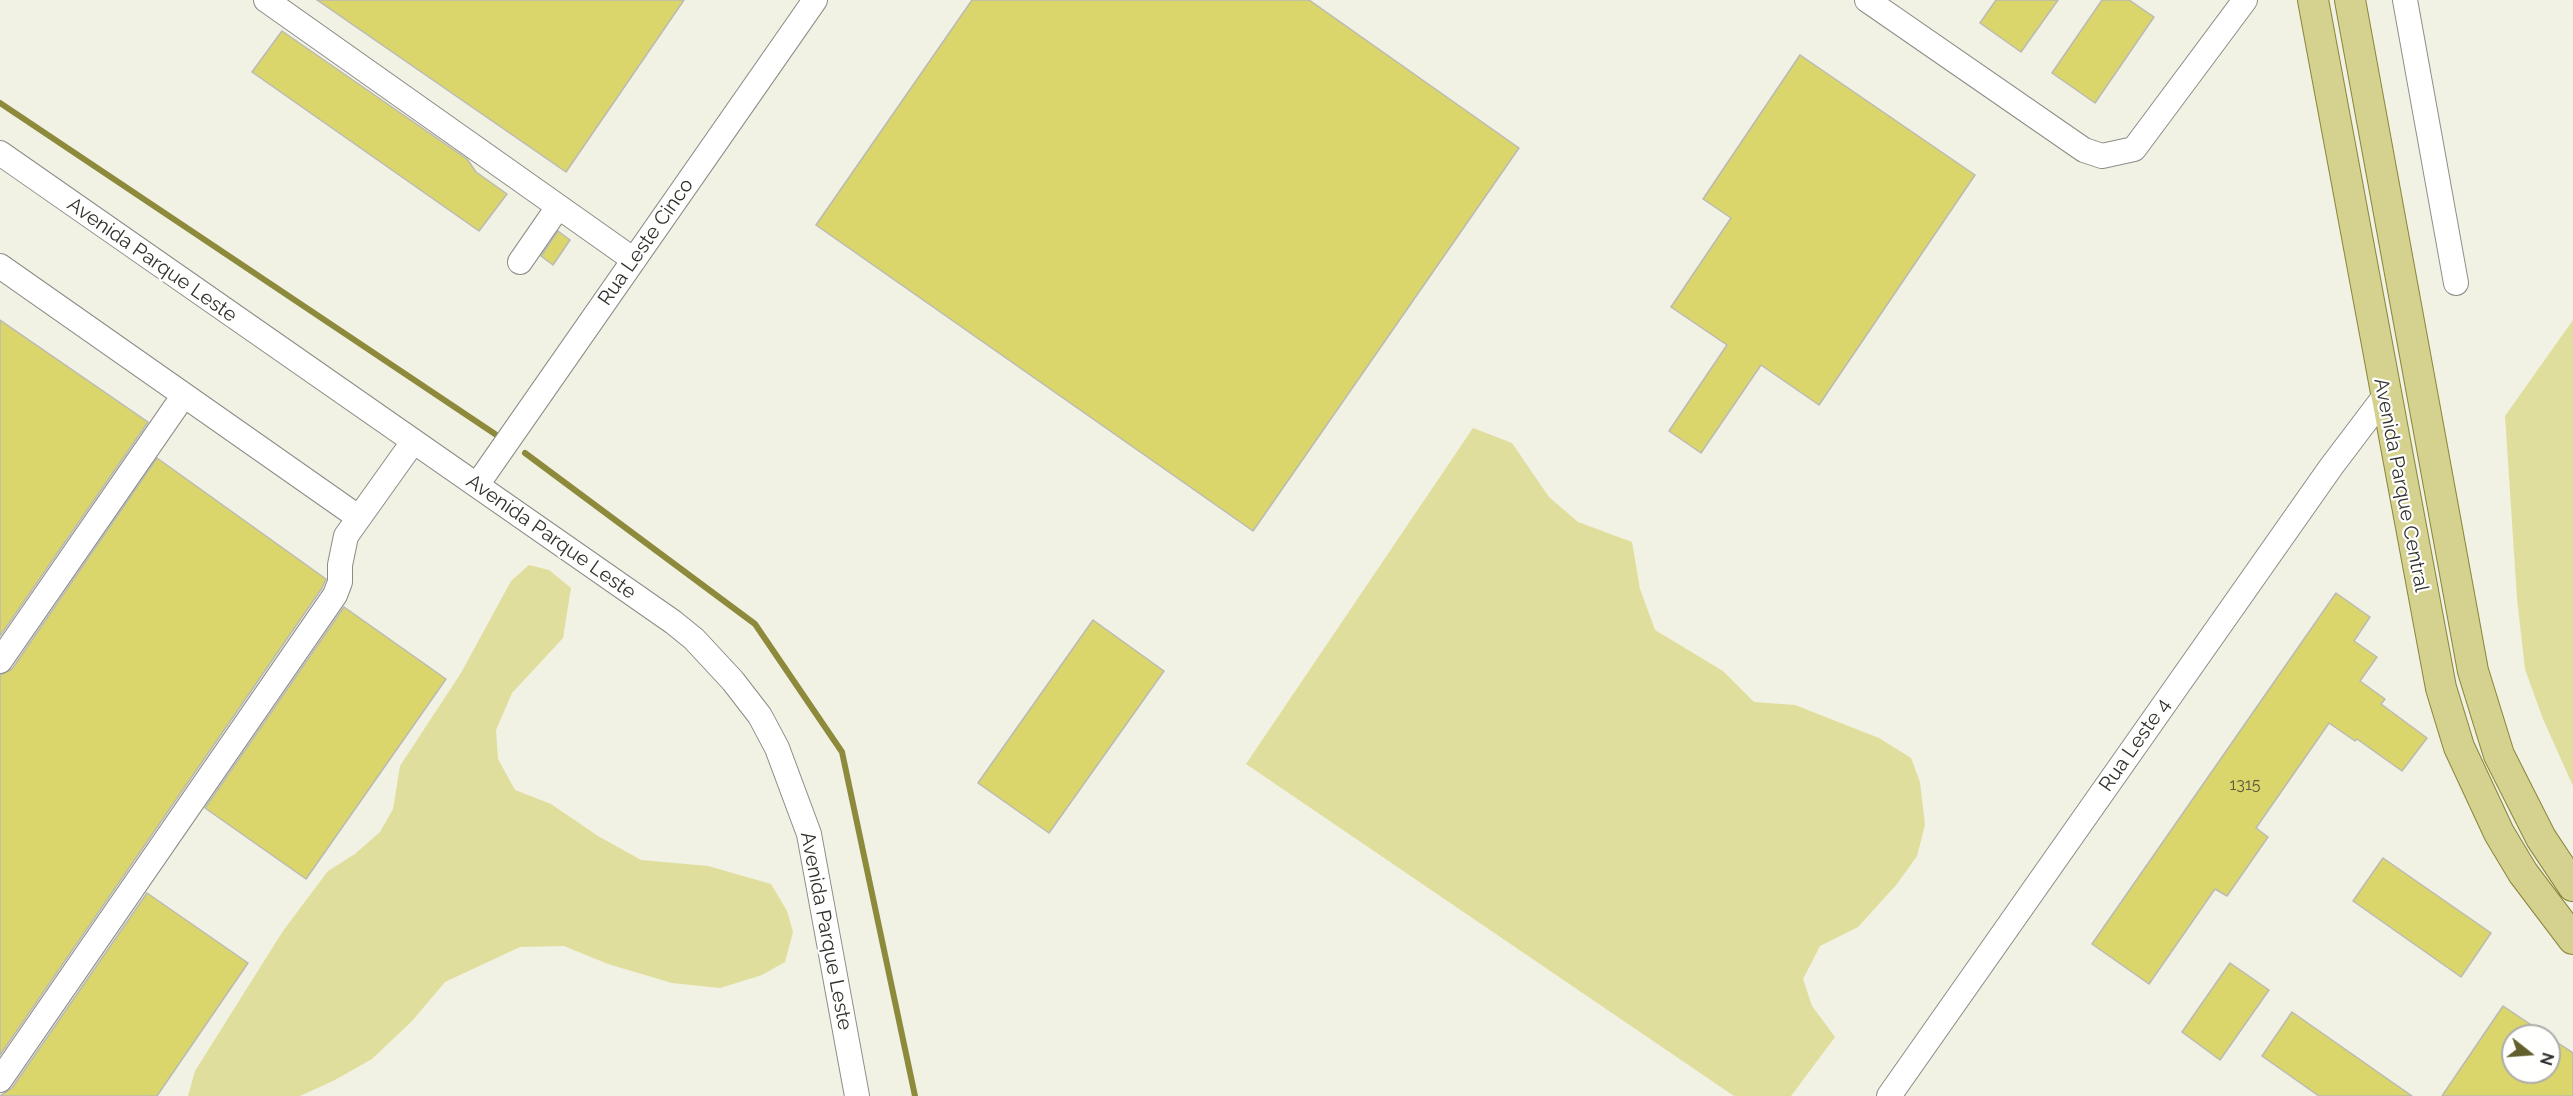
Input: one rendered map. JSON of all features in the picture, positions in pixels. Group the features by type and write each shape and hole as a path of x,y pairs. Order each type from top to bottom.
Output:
{"main road":[{"name":"Avenida Parque Central","path":"2313,0 2440,688 2459,747 2477,791 2499,833 2529,881 2573,939"},
{"name":"Avenida Parque Central","path":"2350,0 2474,671 2499,755 2541,838 2573,886"}],"street":[{"path":"266,0 634,260"},
{"name":"Rua Leste Cinco","path":"477,485 815,0"},
{"path":"1867,0 2084,150 2102,156 2118,154 2134,148 2245,0"},
{"path":"2405,0 2456,284"},
{"name":"Avenida Parque Leste","path":"0,153 673,622 694,639 733,681 760,716 786,770 809,834 857,1096"},
{"path":"520,262 558,207"},
{"path":"0,266 358,517"},
{"path":"0,661 184,395"},
{"name":"Rua Leste 4","path":"1889,1096 2318,486 2385,397"},
{"path":"0,1080 335,595 340,582 340,565 346,536 412,442"}],"shaded area":[{"path":"0,0 2573,0 2573,1096 0,1096"},
{"path":"2573,320 2573,786 2543,719 2525,669 2517,598 2505,416"},
{"path":"1473,428 1512,443 1549,497 1578,522 1632,542 1640,589 1655,630 1723,671 1754,702 1795,705 1879,738 1911,758 1920,782 1925,825 1917,856 1897,884 1858,927 1820,946 1803,979 1812,1006 1835,1037 1791,1096 1734,1096 1246,764"},
{"path":"529,565 549,570 571,588 563,638 512,693 496,730 498,759 515,790 551,804 598,836 641,860 708,866 771,884 787,911 793,932 785,962 762,975 720,988 672,983 608,964 564,946 520,947 445,982 412,1021 372,1059 300,1096 188,1096 195,1071 283,931 328,871 355,854 380,832 393,809 400,766 461,673 511,581"}],"building":[{"path":"317,0 684,0 566,172"},
{"path":"972,0 1309,0 1519,148 1253,531 816,225"},
{"path":"1996,0 2058,0 2021,52 1980,23"},
{"path":"2102,0 2129,0 2154,17 2095,103 2052,73"},
{"path":"282,31 467,159 476,172 507,194 479,231 252,72"},
{"path":"1800,55 1975,175 1819,405 1761,365 1701,453 1669,431 1727,345 1671,307 1731,218 1703,199"},
{"path":"558,231 570,240 553,265 541,256"},
{"path":"0,320 148,422 0,636"},
{"path":"157,458 326,579 0,1055 0,675 12,669"},
{"path":"2336,593 2370,617 2354,641 2377,657 2360,681 2385,699 2381,704 2427,738 2402,771 2357,739 2355,741 2329,723 2256,828 2268,837 2227,896 2215,889 2149,984 2092,944"},
{"path":"344,607 446,679 306,879 205,808"},
{"path":"1093,620 1164,671 1049,833 978,783"},
{"path":"2383,858 2491,933 2461,977 2353,901"},
{"path":"147,893 248,963 157,1096 0,1096 12,1088"},
{"path":"2230,963 2269,990 2220,1060 2182,1032"},
{"path":"2503,1006 2530,1024 2501,1024 2501,1084 2561,1084 2561,1045 2573,1053 2573,1096 2442,1096"},
{"path":"2292,1012 2412,1096 2319,1096 2262,1056"}],"waterway":[{"path":"0,103 495,434"},
{"path":"525,453 755,624 842,752 915,1096"}]}
